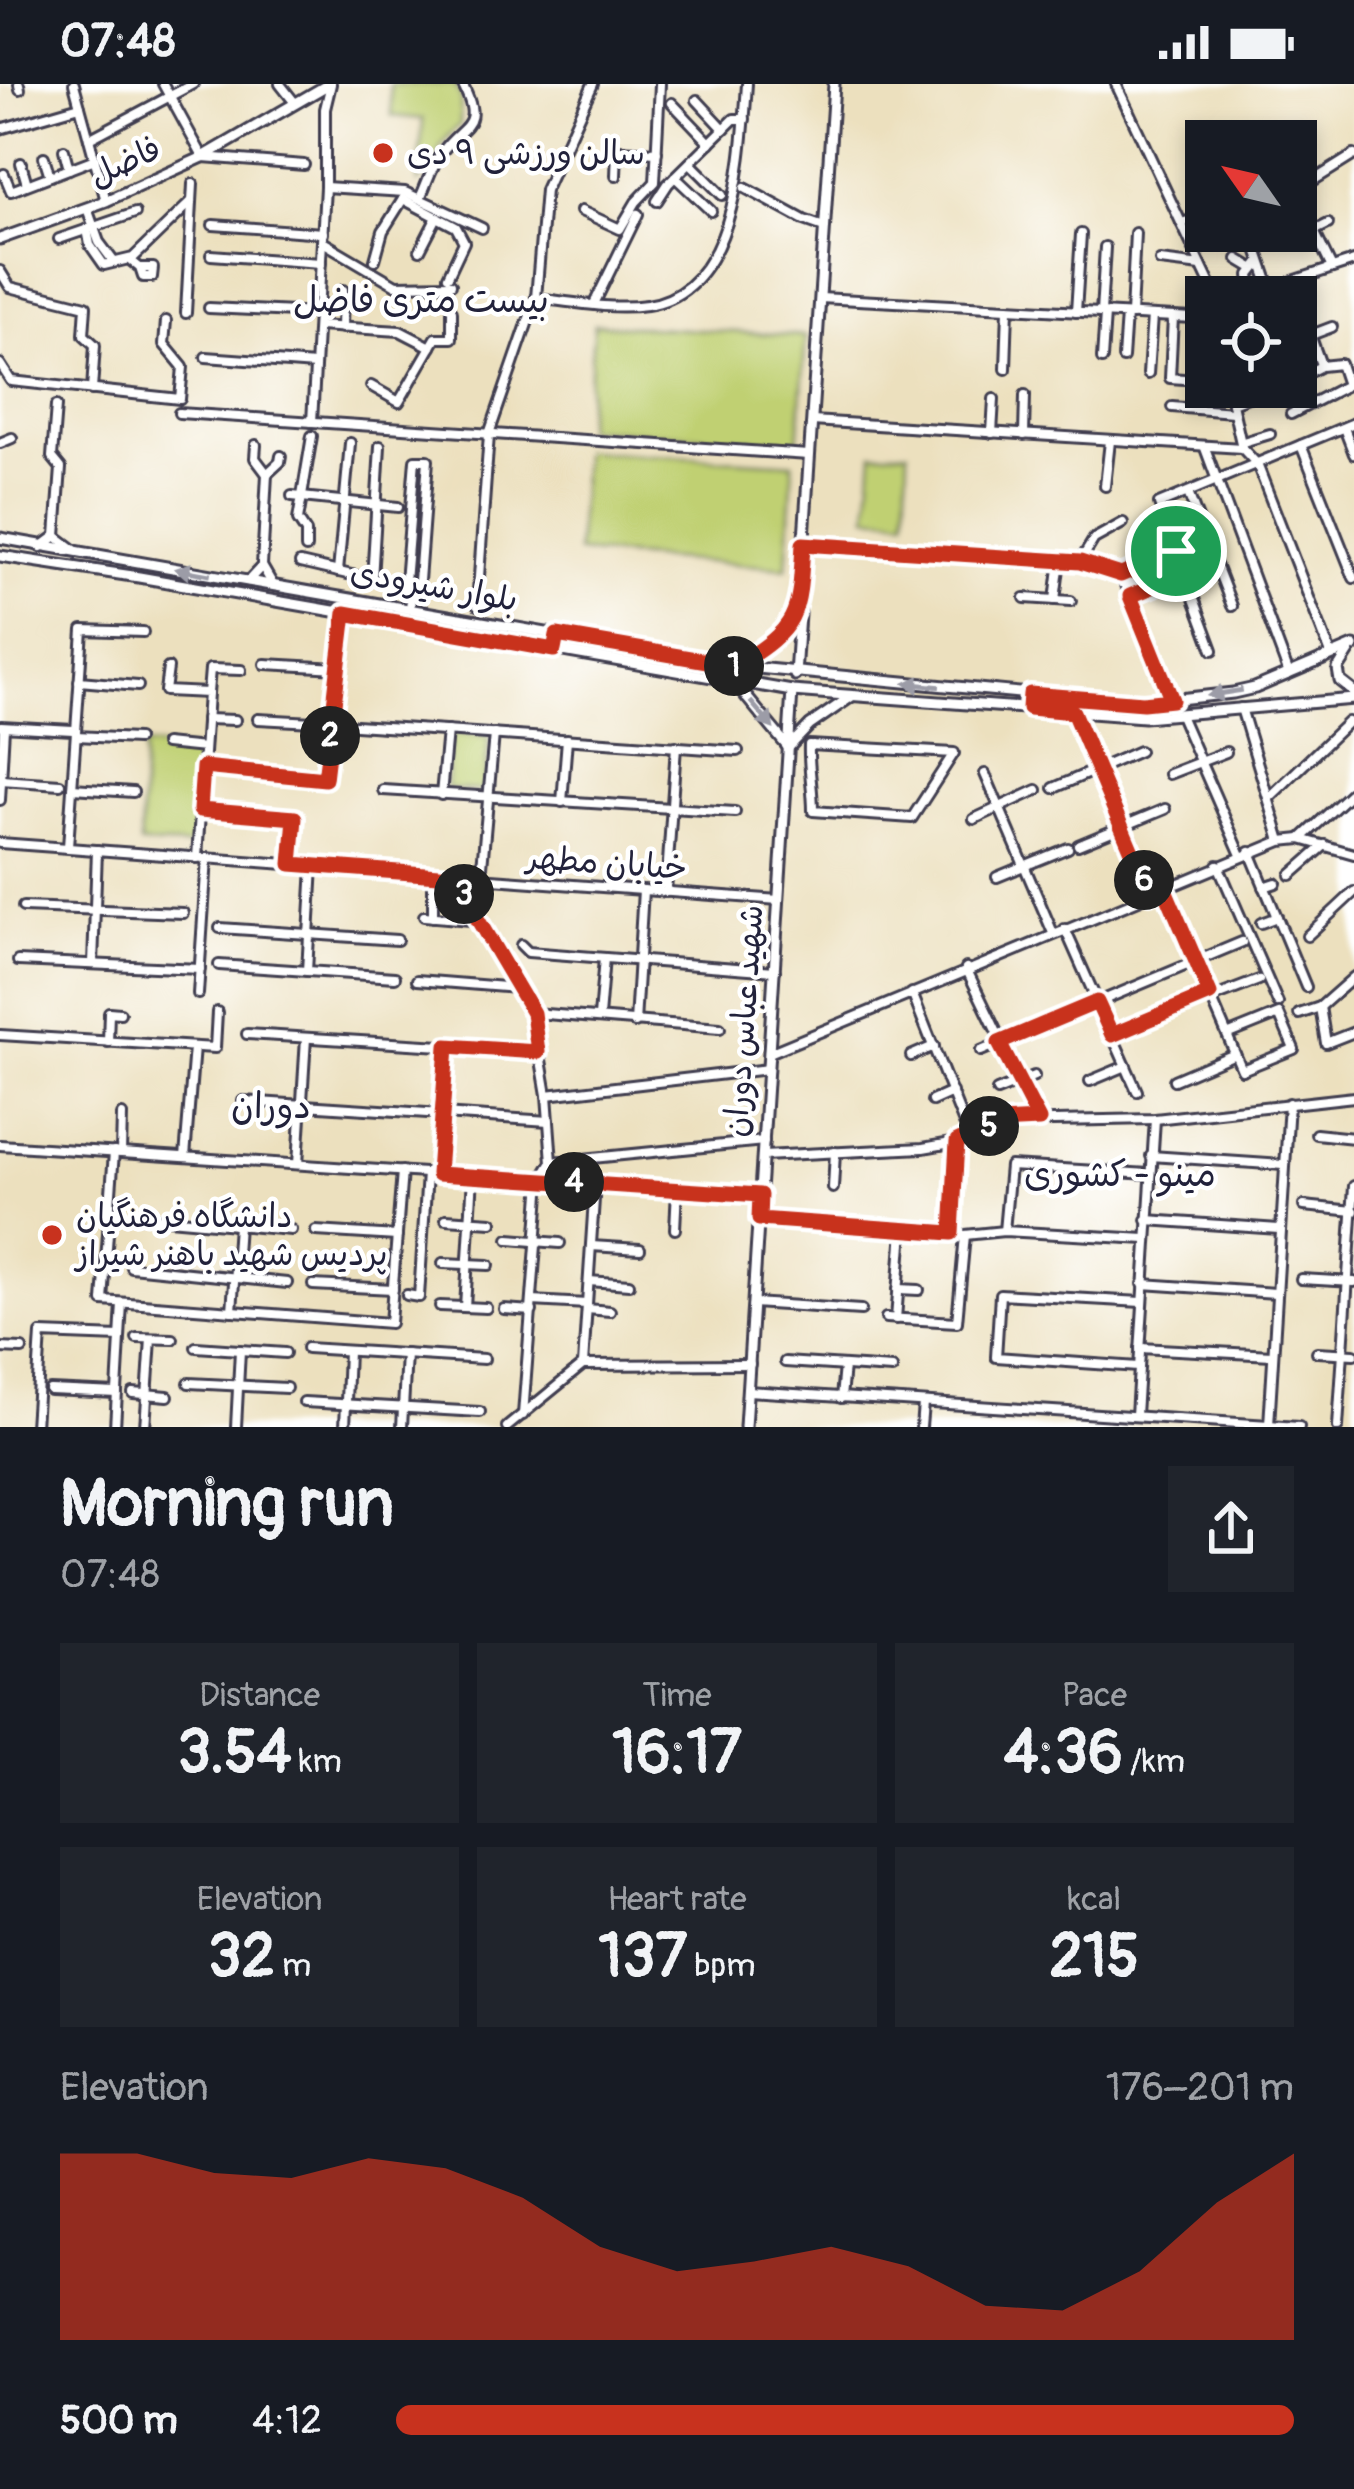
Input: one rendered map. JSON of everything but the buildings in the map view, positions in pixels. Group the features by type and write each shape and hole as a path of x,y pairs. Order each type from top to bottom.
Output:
{"main road":[{"name":"فاضل","path":"0,239 106,201 203,157 314,87 330,84"},
{"path":"795,675 834,84"},
{"name":"بلوار شیرودی","path":"0,538 795,675 1030,694 1143,703 1233,693 1354,646"},
{"name":"بلوار شیرودی","path":"0,556 792,691 1073,712 1180,715 1354,695"},
{"path":"736,666 778,637 799,607"},
{"path":"542,648 544,632"},
{"path":"554,650 557,635"},
{"path":"1354,646 1338,669 1340,680 1354,695"},
{"path":"796,653 814,676"},
{"path":"734,682 788,748 810,725 852,696"},
{"name":"شهید عباس دوران","path":"746,1427 792,691"},
{"path":"1029,708 1030,694"}],"street":[{"path":"74,84 106,201"},
{"path":"163,84 203,157 304,165"},
{"path":"89,139 193,84"},
{"path":"280,84 300,100 326,109"},
{"path":"312,422 330,84"},
{"path":"420,198 442,151 466,131 471,118 470,100 462,84"},
{"path":"477,605 488,434 536,298 545,190 592,84"},
{"path":"581,211 620,229 636,202 656,182 660,84"},
{"path":"536,298 647,305 683,291 715,249 733,203 747,84"},
{"path":"1116,84 1206,276"},
{"path":"697,100 724,129"},
{"path":"672,103 710,143"},
{"path":"0,130 80,106"},
{"path":"657,201 734,119 745,119"},
{"path":"64,150 69,169"},
{"path":"616,176 617,150 657,152"},
{"path":"1317,178 1354,155"},
{"path":"44,157 50,176"},
{"path":"4,174 9,190 95,159"},
{"path":"690,163 722,195"},
{"path":"21,164 27,184"},
{"path":"675,177 711,211"},
{"path":"186,313 193,184"},
{"path":"325,187 420,198 482,228"},
{"path":"745,188 824,227"},
{"path":"213,225 323,237 396,286 449,280 464,242 456,227 404,196"},
{"path":"375,260 383,231 404,196"},
{"path":"87,208 91,228 109,263 128,259 192,201"},
{"path":"59,239 135,213"},
{"path":"594,304 638,214"},
{"path":"420,250 437,217"},
{"path":"1181,223 1185,222"},
{"path":"1317,230 1328,224"},
{"path":"1123,358 1135,233"},
{"path":"1076,312 1081,234"},
{"path":"1317,237 1332,268"},
{"path":"1102,359 1106,247"},
{"path":"1257,252 1263,276"},
{"path":"212,255 321,262"},
{"path":"128,259 140,268"},
{"path":"1238,260 1257,265"},
{"path":"1160,261 1201,266"},
{"path":"1309,276 1354,261"},
{"path":"1250,276 1257,265"},
{"path":"0,271 10,287 86,306 84,334 95,345 92,390"},
{"path":"342,328 343,290"},
{"path":"820,298 1185,317"},
{"path":"209,308 318,313"},
{"path":"1006,369 1008,308"},
{"path":"371,386 399,402 436,338 452,338 452,311"},
{"path":"1148,374 1152,316"},
{"path":"1173,316 1170,378 1184,379"},
{"path":"0,364 11,381 180,399 183,367 164,344 166,321"},
{"path":"318,326 400,331 431,347"},
{"path":"1317,333 1332,327"},
{"path":"1317,352 1322,366"},
{"path":"206,357 315,365"},
{"path":"1291,414 1347,387 1341,364 1317,368"},
{"path":"1024,435 1025,395"},
{"path":"992,433 994,399"},
{"path":"41,547 56,536 61,468 52,457 56,406"},
{"path":"1172,407 1185,407"},
{"path":"1233,408 1243,445 1257,464 1331,655"},
{"path":"179,413 809,455"},
{"path":"812,421 1205,448 1243,445 1270,434"},
{"path":"1213,650 1159,504 1349,426 1354,454"},
{"path":"306,548 296,496 312,436"},
{"path":"0,442 12,438"},
{"path":"1105,486 1110,441"},
{"path":"338,572 350,443"},
{"path":"256,445 255,458 267,474 262,566 273,586"},
{"path":"371,580 380,446"},
{"path":"1301,446 1354,578"},
{"path":"1205,448 1289,674"},
{"path":"267,474 281,455"},
{"path":"410,609 412,589 419,581 428,460 415,460 405,582 412,589"},
{"path":"1188,493 1232,606"},
{"path":"296,496 398,507"},
{"path":"1080,562 1094,539 1124,524"},
{"path":"56,536 77,552"},
{"path":"803,544 1060,560 1121,575 1176,551"},
{"path":"1055,600 1060,560"},
{"path":"300,563 412,589"},
{"path":"248,581 262,566"},
{"path":"1130,596 1184,574"},
{"path":"1121,575 1172,700"},
{"path":"1025,598 1071,601"},
{"path":"203,767 325,779 345,613"},
{"path":"68,848 83,630 143,632"},
{"path":"265,664 338,668"},
{"path":"168,668 165,692 208,693"},
{"path":"198,994 200,810 210,669 241,670"},
{"path":"79,681 138,686"},
{"path":"1240,707 1281,841"},
{"path":"1073,712 1150,894"},
{"path":"1180,715 1264,887 1306,987"},
{"path":"206,719 235,720"},
{"path":"259,719 332,723"},
{"path":"1269,799 1348,722"},
{"path":"356,725 737,751"},
{"path":"0,800 2,726 137,739"},
{"path":"441,795 447,731"},
{"path":"481,878 494,734"},
{"path":"562,802 567,740"},
{"path":"165,744 204,748"},
{"path":"809,745 954,753 912,818 813,811 810,776 809,745"},
{"path":"666,892 676,746"},
{"path":"1054,788 1139,751"},
{"path":"1169,775 1226,752"},
{"path":"985,774 1053,933"},
{"path":"787,775 810,776"},
{"path":"0,780 60,784"},
{"path":"71,788 133,792"},
{"path":"383,790 736,812"},
{"path":"974,819 1037,790"},
{"path":"1301,839 1354,790"},
{"path":"1078,845 1165,809"},
{"path":"200,810 295,818 291,864"},
{"path":"770,1053 1281,841 1301,839 1354,854"},
{"name":"خیابان مطهر","path":"0,843 779,900"},
{"path":"1291,875 1326,844"},
{"path":"997,877 1067,848"},
{"path":"93,964 97,850"},
{"path":"1164,887 1243,1070 1294,1049 1218,865"},
{"path":"307,971 313,866"},
{"path":"433,874 428,916 482,921"},
{"path":"452,876 533,1013 547,1095 552,1162 541,1180 524,1415"},
{"path":"1264,887 1276,883"},
{"path":"635,1023 643,890"},
{"path":"1307,936 1354,892"},
{"path":"23,907 183,913"},
{"path":"1261,923 1277,917"},
{"path":"220,928 397,940"},
{"path":"1284,933 1294,928"},
{"path":"1065,929 1137,1091"},
{"path":"981,1051 1242,942"},
{"path":"521,945 528,952 775,971"},
{"path":"599,1017 604,958"},
{"path":"18,962 200,969"},
{"path":"219,965 395,977"},
{"path":"966,968 1039,1120"},
{"path":"1299,1014 1320,1007 1354,977"},
{"path":"417,980 517,988"},
{"path":"1112,1035 1258,980"},
{"path":"913,993 968,1134"},
{"path":"1320,1007 1326,1042 1354,1032"},
{"path":"1227,1035 1278,1008"},
{"path":"107,1042 110,1012 121,1013"},
{"path":"0,1035 215,1048 218,1012"},
{"path":"533,1013 720,1028"},
{"path":"247,1034 538,1052"},
{"path":"298,1164 306,1038"},
{"path":"438,1174 447,1046"},
{"path":"911,1056 934,1046"},
{"path":"185,1157 194,1047"},
{"path":"1174,1080 1235,1054"},
{"path":"1090,1081 1126,1066"},
{"path":"547,1095 768,1069"},
{"path":"997,1091 1034,1076"},
{"path":"932,1101 952,1093"},
{"path":"763,1156 923,1148 957,1142 998,1122 1154,1119 1354,1097"},
{"path":"243,1101 549,1121"},
{"path":"1268,1426 1289,1103"},
{"path":"122,1114 103,1301 390,1323 402,1171"},
{"path":"1136,1415 1154,1119"},
{"path":"1316,1134 1354,1138"},
{"path":"552,1162 764,1141"},
{"path":"952,1233 957,1142"},
{"path":"0,1145 760,1195"},
{"path":"833,1188 835,1152"},
{"path":"1151,1156 1283,1165"},
{"path":"1004,1231 1010,1166 1150,1174"},
{"path":"406,1295 419,1297 427,1173"},
{"path":"465,1307 472,1176"},
{"path":"584,1365 595,1184"},
{"path":"1338,1427 1354,1186"},
{"path":"675,1229 677,1189"},
{"path":"1304,1206 1353,1211"},
{"path":"135,1216 291,1230"},
{"path":"446,1219 492,1222"},
{"path":"759,1219 965,1235 1004,1231 1146,1239"},
{"path":"1147,1220 1279,1228"},
{"path":"412,1222 424,1222"},
{"path":"232,1311 238,1226"},
{"path":"903,1230 891,1319 957,1322 965,1235"},
{"path":"316,1232 397,1236"},
{"path":"509,1239 560,1243"},
{"path":"591,1246 640,1249"},
{"path":"443,1263 489,1265"},
{"path":"131,1267 287,1282"},
{"path":"408,1270 420,1271"},
{"path":"1301,1279 1351,1281"},
{"path":"589,1281 629,1284"},
{"path":"1144,1284 1276,1293"},
{"path":"313,1285 393,1289"},
{"path":"898,1289 919,1290"},
{"path":"1138,1367 996,1357 1000,1294 1142,1302"},
{"path":"115,1427 122,1303"},
{"path":"753,1303 861,1310"},
{"path":"440,1306 486,1308"},
{"path":"504,1309 610,1311"},
{"path":"35,1427 41,1334 120,1337"},
{"path":"136,1338 173,1339"},
{"path":"145,1427 151,1339"},
{"path":"196,1347 285,1353"},
{"path":"0,1348 22,1349"},
{"path":"307,1348 484,1359"},
{"path":"1140,1348 1272,1355"},
{"path":"236,1427 240,1350"},
{"path":"345,1427 348,1351"},
{"path":"1317,1352 1354,1354"},
{"path":"402,1427 406,1354"},
{"path":"785,1362 892,1370"},
{"path":"507,1427 584,1365 749,1364"},
{"path":"841,1398 844,1366"},
{"path":"189,1383 286,1388"},
{"path":"50,1390 117,1393"},
{"path":"748,1391 1299,1427"},
{"path":"133,1393 168,1396"},
{"path":"304,1402 480,1412"},
{"path":"921,1427 922,1404"}],"green space":[{"path":"390,84 454,84 461,97 460,125 418,182 423,119 392,116"},
{"path":"594,324 806,336 798,443 585,428"},
{"path":"583,451 793,463 787,568 577,552"},
{"path":"908,451 906,519 868,516 873,453"},
{"path":"451,733 489,736 484,791 446,789"},
{"path":"144,745 200,751 193,846 140,844"}],"place":[{"name":"سالن ورزشی ۹ دی","path":"383,153"},
{"name":"دانشگاه فرهنگیان پردیس شهید باهنر شیراز","path":"52,1235"}],"district":[{"name":"بیست متری فاضل","path":"421,300"},
{"name":"دوران","path":"271,1106"},
{"name":"مینو - کشوری","path":"1120,1174"}],"route":[{"path":"803,544 1080,562 1121,575 1176,551 1184,574 1130,596 1172,700 1143,703 1030,694 1029,708 1073,712 1150,894 1164,887 1210,994 1112,1035 1097,1002 999,1043 1039,1120 998,1122 957,1142 952,1233 759,1219 760,1195 438,1174 447,1046 538,1052 533,1013 482,921 452,876 291,864 295,818 200,810 203,767 325,779 345,613 554,650 557,635 736,666 778,637 799,607 803,544"}]}
